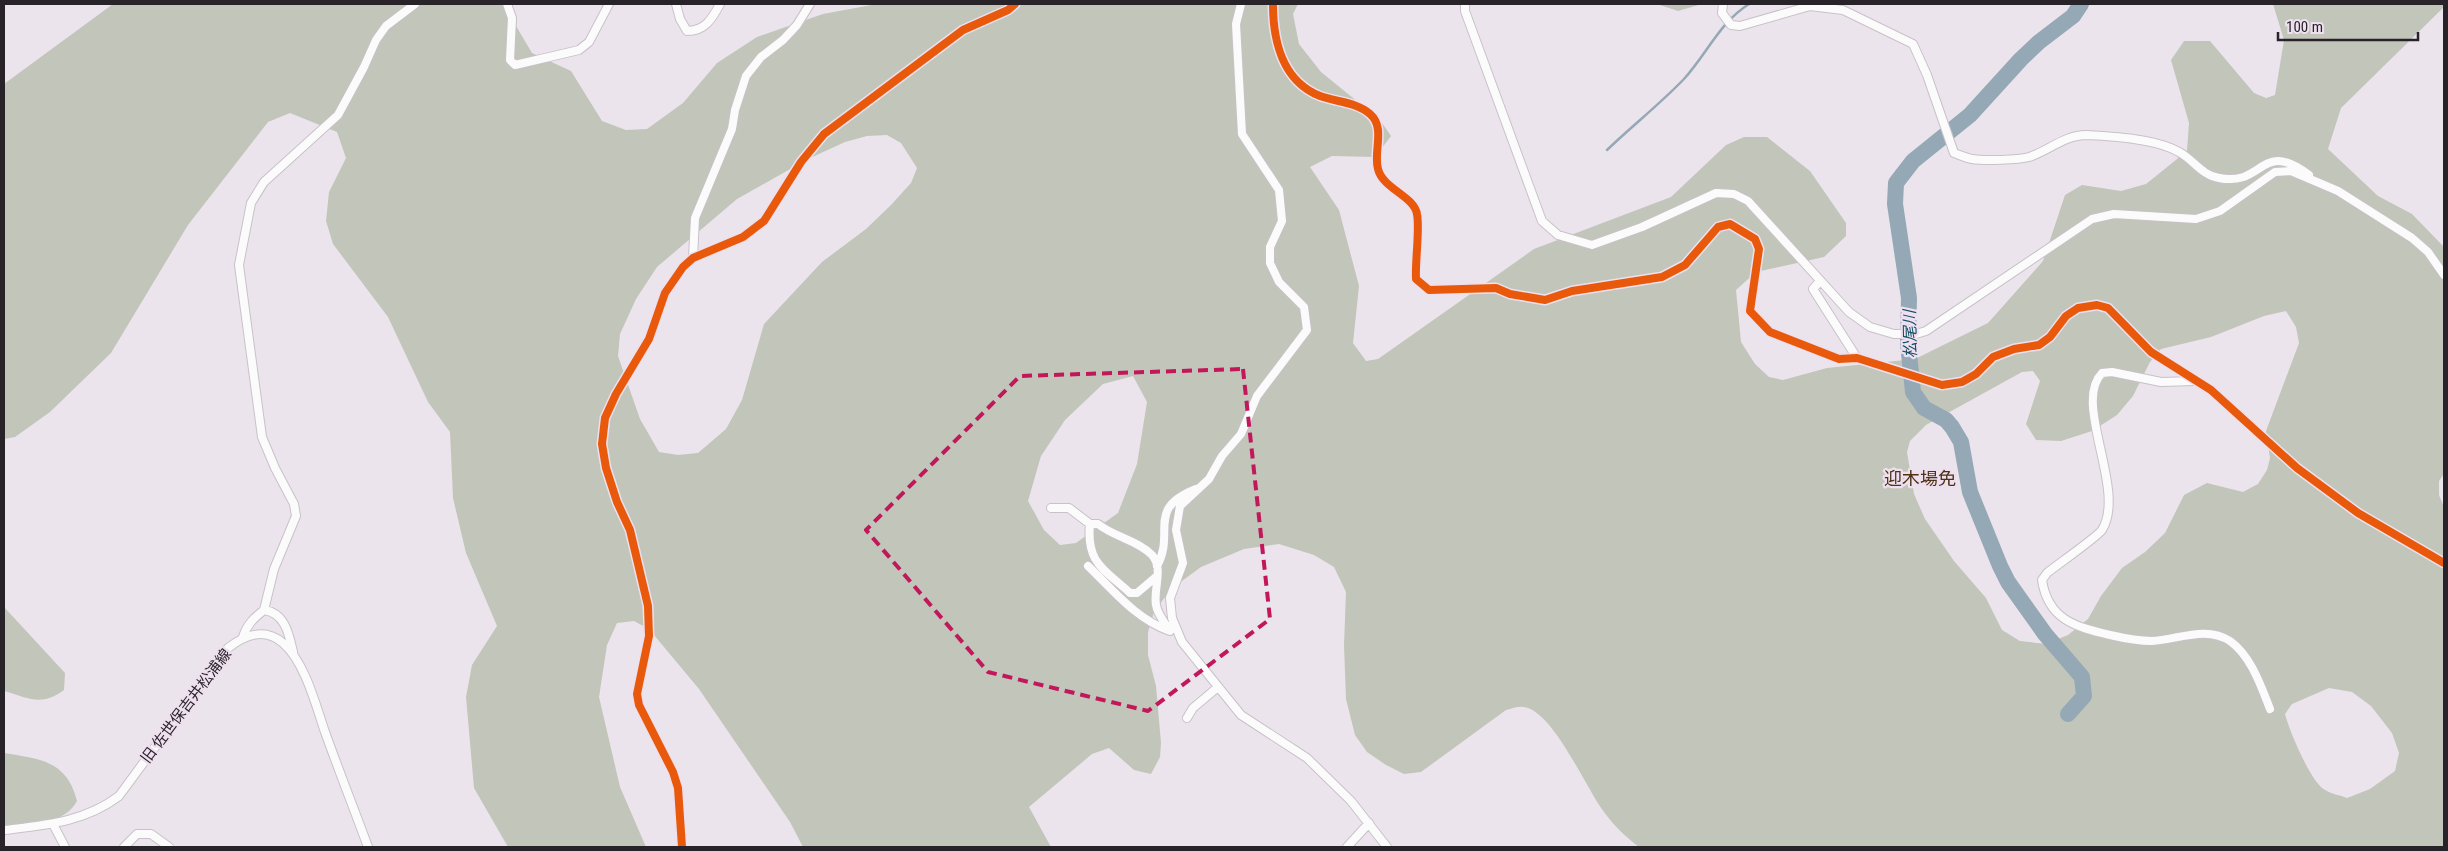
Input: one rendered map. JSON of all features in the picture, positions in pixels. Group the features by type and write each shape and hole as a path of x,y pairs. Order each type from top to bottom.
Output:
{"street":[{"path":"243,636 249,623 264,610 274,570 296,516 294,504 275,468 262,437 239,265 246,221 251,203 264,182 338,115 376,40 386,26 415,4"},
{"path":"507,4 512,18 510,60 515,65 579,50 589,42 609,4"},
{"path":"676,4 680,19 687,30 698,31 711,21 720,4"},
{"path":"693,258 695,218 732,129 735,110 746,76 761,57 783,40 797,25 810,4"},
{"path":"682,847 678,788 638,700 637,694 648,636 648,606 630,530 612,485 602,444 605,418 616,394 649,338 665,293 683,267 693,258 743,237 764,221 801,162 824,134 962,30 1008,10 1015,4"},
{"path":"1241,4 1236,24 1242,134 1279,190 1282,221 1270,247 1270,263 1279,282 1304,307 1307,330 1258,396 1241,434 1222,456 1209,479 1180,506 1176,530 1183,563 1170,598 1172,618 1182,642 1241,716 1307,758 1351,801 1387,847"},
{"path":"1273,4 1273,27 1282,59 1292,77 1318,95 1359,107 1371,115 1375,121 1378,128 1378,169 1388,185 1406,198 1417,213 1416,279 1429,290 1496,288 1510,294 1545,300 1572,291 1662,277 1685,264 1718,227 1730,224 1755,239 1759,249 1750,311 1770,332 1839,359 1858,358 1942,385 1962,382 1976,374 1993,357 2014,349 2039,345 2050,337 2066,316 2078,308 2097,305 2108,308 2151,352 2211,390 2304,474 2358,513 2444,563"},
{"path":"1465,4 1542,221 1558,235 1592,245 1642,227 1716,194 1734,194 1748,201 1850,312 1870,327 1894,334 1916,334 1926,331 2092,220 2114,214 2196,219 2220,211 2275,172 2291,171 2317,180"},
{"path":"1723,4 1722,13 1731,25 1740,26 1810,6 1844,10 1912,44 1927,75 1954,153 1972,159 2028,157 2063,140 2084,135 2154,142 2179,152 2203,173 2220,178 2247,176 2274,159 2285,160 2412,238 2428,252 2444,275"},
{"path":"1820,281 1813,289 1858,358"},
{"path":"2196,381 2161,382 2112,372 2102,373 2096,378 2093,390 2096,430 2108,490 2107,518 2101,532 2047,573 2042,580 2044,593 2062,618 2077,627 2124,638 2151,641 2205,633 2222,636 2231,642 2256,675 2270,709"},
{"path":"1157,566 1162,556 1163,525 1166,510 1179,496 1200,487"},
{"path":"1051,508 1069,508 1090,524 1098,524 1108,532 1138,545 1153,556 1157,566 1155,604 1166,625 1176,628"},
{"path":"1090,524 1088,541 1092,558 1130,593 1137,593 1157,576"},
{"path":"1088,566 1129,605 1157,626 1170,631 1176,628"},
{"path":"264,610 272,612 284,624 294,654"},
{"name":"旧 佐世保吉井松浦線","path":"4,830 54,824 78,818 102,809 119,796 228,648 243,636 259,634 272,636 283,642 294,654 307,683 368,847"},
{"path":"1187,718 1193,708 1218,687"},
{"path":"1347,847 1369,823"},
{"path":"54,824 65,847"},
{"path":"124,847 137,834 150,834 169,847"}],"highlighted area":[{"path":"1243,369 1270,619 1148,711 988,672 866,530 1020,376"}],"shaded area":[{"path":"113,4 503,4 532,53 571,71 602,121 626,130 647,129 683,103 717,63 757,37 823,14 877,4 1298,4 1293,14 1299,44 1321,72 1380,120 1391,136 1375,157 1332,156 1310,167 1339,210 1359,286 1353,343 1366,361 1378,359 1534,249 1671,197 1726,145 1744,137 1767,137 1810,171 1846,223 1846,236 1824,257 1756,272 1736,290 1741,342 1755,364 1769,377 1783,380 1827,368 1915,359 1988,323 2043,261 2065,195 2082,185 2121,191 2146,184 2187,151 2189,123 2171,60 2184,41 2210,41 2254,93 2266,98 2275,95 2284,40 2273,4 2444,4 2444,7 2341,108 2328,149 2378,196 2412,214 2444,247 2444,474 2439,481 2439,495 2444,507 2444,847 1639,847 1620,831 1604,812 1560,739 1549,725 1539,714 1528,708 1520,707 1506,710 1421,772 1404,774 1367,752 1355,735 1346,699 1344,645 1346,592 1334,567 1314,555 1279,544 1244,549 1201,567 1171,589 1154,612 1148,632 1148,655 1156,686 1161,743 1160,757 1151,774 1134,770 1109,748 1092,754 1029,807 1051,847 803,847 790,822 699,689 649,629 634,621 617,623 607,645 599,697 620,787 646,847 508,847 474,788 466,697 472,665 497,626 466,553 453,498 450,432 428,402 388,317 333,244 326,221 329,192 346,158 337,132 290,113 268,122 188,225 111,353 50,412 15,437 4,439 4,84","holes":["887,135 901,143 917,168 911,183 866,229 822,262 764,324 742,400 726,429 698,453 678,455 659,452 640,419 618,356 620,334 636,299 657,267 737,199 808,159 845,142 867,136","2286,311 2296,327 2299,343 2266,431 2270,458 2267,470 2258,484 2243,492 2207,483 2184,495 2165,533 2145,552 2122,568 2101,596 2088,619 2068,635 2046,644 2020,641 2002,630 1986,598 1954,561 1925,519 1914,494 1907,452 1910,441 1926,425 2022,372 2033,371 2040,381 2026,424 2036,440 2061,441 2092,431 2117,415 2133,396 2150,362 2161,349 2211,337 2264,316","1133,376 1147,402 1137,464 1118,513 1076,543 1060,545 1044,530 1028,501 1041,456 1065,420 1103,384","2329,688 2352,692 2371,706 2392,733 2399,753 2395,771 2370,789 2347,798 2325,790 2319,785 2307,767 2291,732 2285,714 2292,704"]},
{"path":"1657,4 1702,4 1678,11"},
{"path":"4,607 65,673 64,690 42,700 35,700 4,691"},
{"path":"4,753 40,760 59,769 72,787 77,801 71,809 55,819 34,824 4,825"}],"waterway":[{"path":"1607,150 1684,79 1721,29 1749,4"},
{"name":"松尾川","path":"2068,714 2084,696 2082,677 2045,634 2008,582 1970,492 1961,442 1946,420 1924,408 1913,392 1908,344 1909,298 1895,204 1896,183 1913,161 1970,115 2021,59 2039,42 2073,16 2081,4"}],"cycle path":[{"path":"682,847 678,788 673,772 639,705 637,694 649,636 648,606 630,530 617,502 606,468 602,444 605,418 616,394 649,339 665,293 683,267 693,258 743,237 764,221 801,162 824,134 963,30 1008,10 1015,4"},
{"path":"1273,4 1273,18 1278,45 1288,70 1307,89 1320,96 1359,107 1370,114 1375,120 1378,133 1378,169 1386,182 1415,208 1418,228 1416,279 1429,290 1496,288 1510,294 1545,300 1572,291 1662,277 1685,265 1718,227 1730,224 1755,239 1759,249 1750,311 1770,332 1839,359 1857,358 1942,385 1962,382 1976,374 1993,357 2014,349 2039,345 2050,337 2066,316 2078,308 2097,305 2108,308 2151,352 2211,390 2297,468 2358,513 2444,563"}],"district":[{"name":"迎木場免","path":"1920,478"}]}
